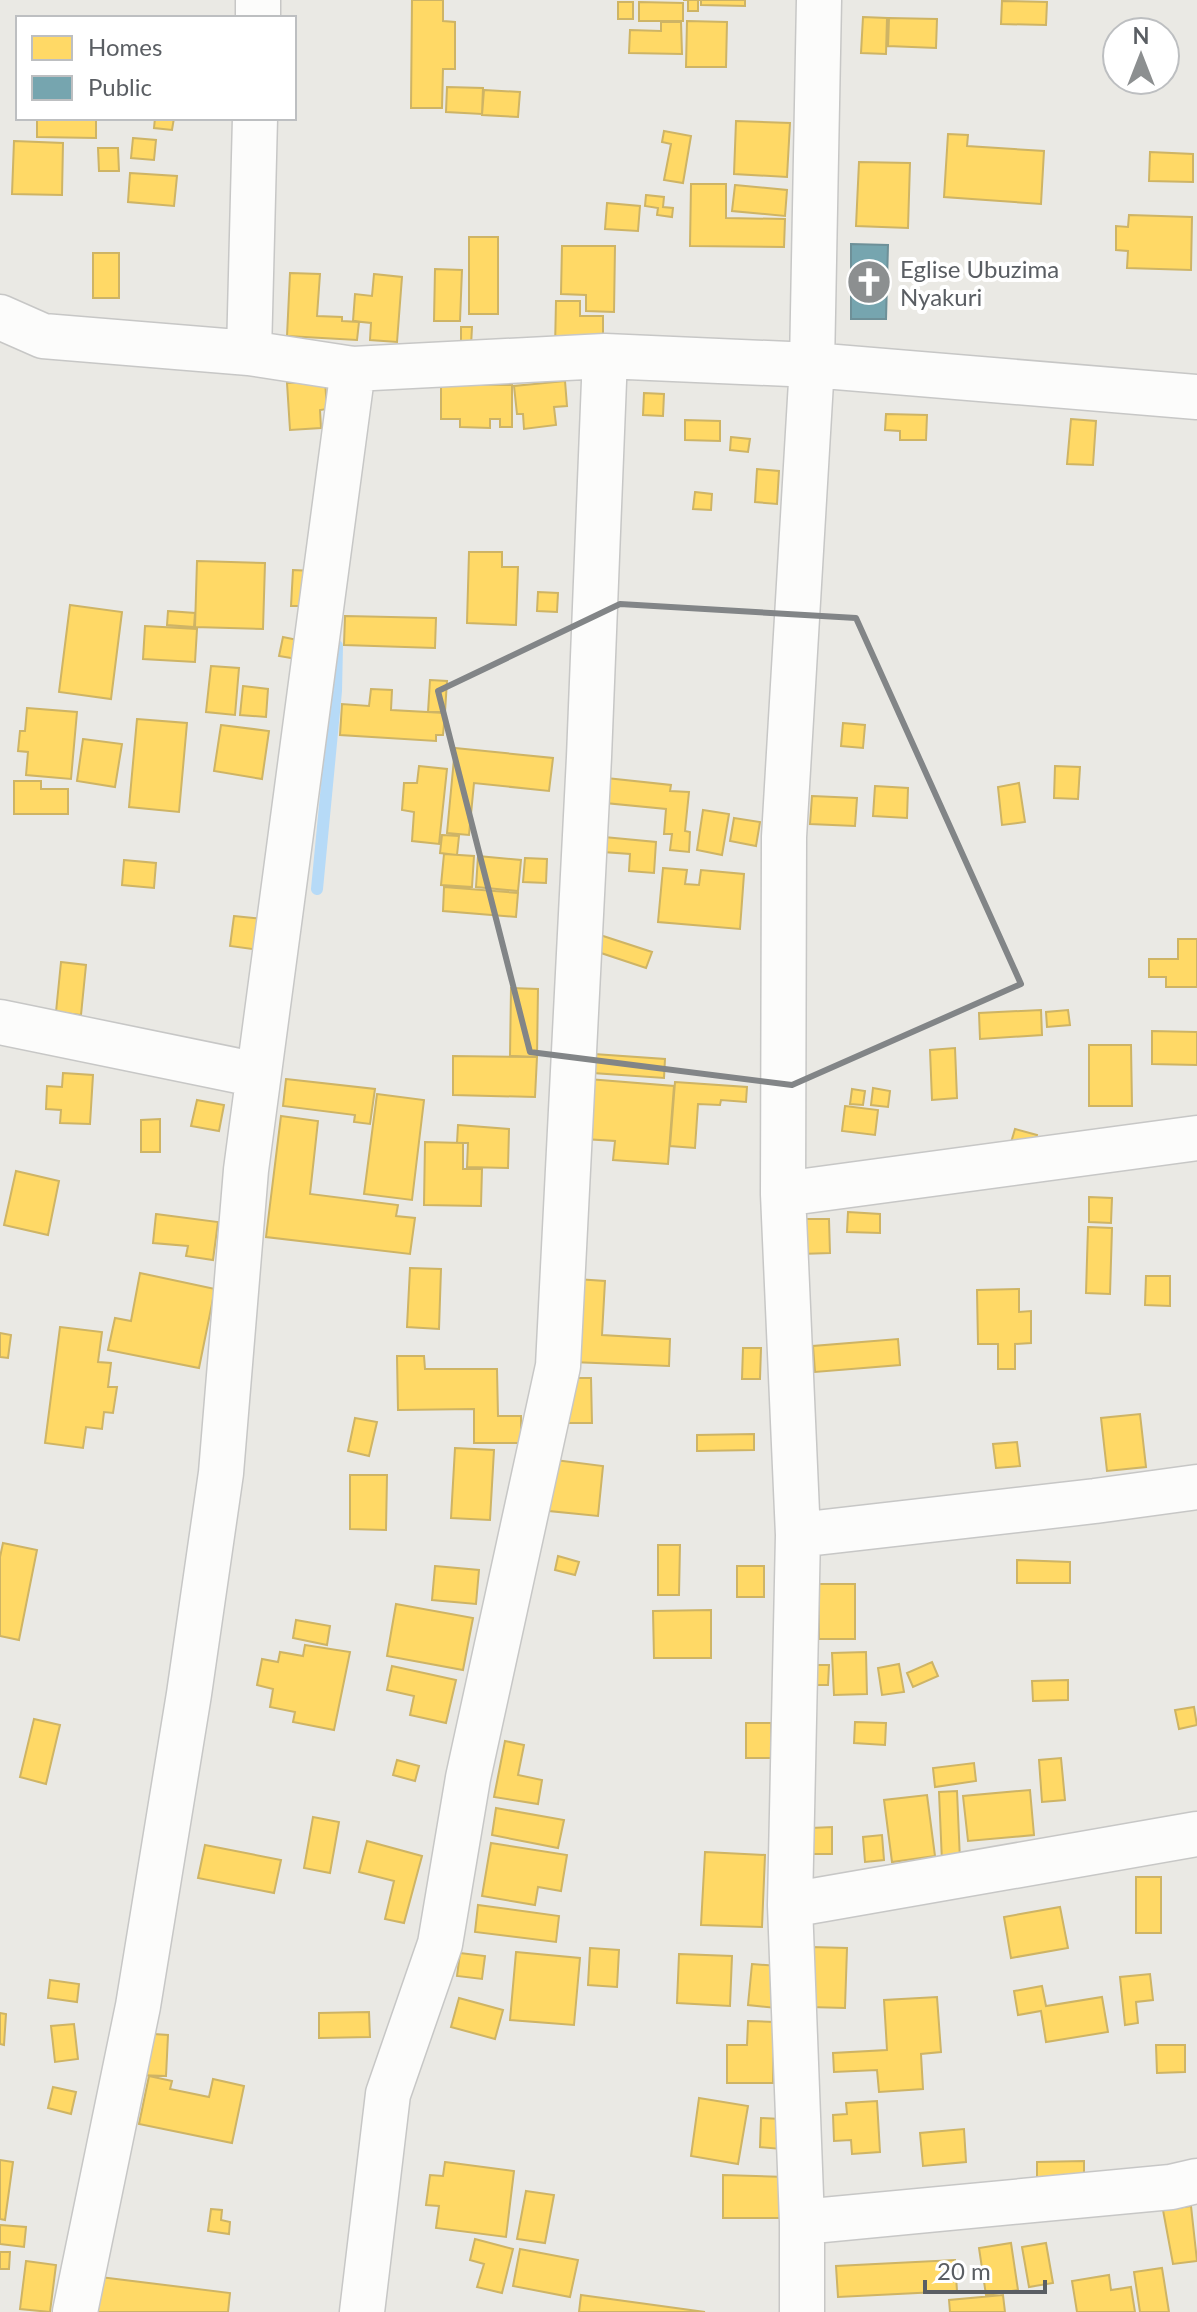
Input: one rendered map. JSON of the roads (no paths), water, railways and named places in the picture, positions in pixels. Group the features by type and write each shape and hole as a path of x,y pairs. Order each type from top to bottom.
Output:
{"street":[{"path":"802,2312 802,2222 790,1905 798,1535 783,1194 784,837 812,365 819,0"},
{"path":"249,353 255,120"},
{"path":"0,317 43,336 249,353 353,369 605,356 812,365 1197,397"},
{"path":"362,2312 388,2094 440,1944 468,1778 558,1366 605,356"},
{"path":"75,2312 138,2006 221,1473 246,1170 353,369"},
{"path":"0,1022 258,1075"},
{"path":"783,1194 1197,1138"},
{"path":"798,1535 1197,1487"},
{"path":"790,1905 1197,1834"},
{"path":"802,2222 1155,2188 1197,2181"}],"waterway":[{"path":"317,889 336,691 337,646"}],"place":[{"name":"Eglise Ubuzima Nyakuri","path":"869,282"}]}
